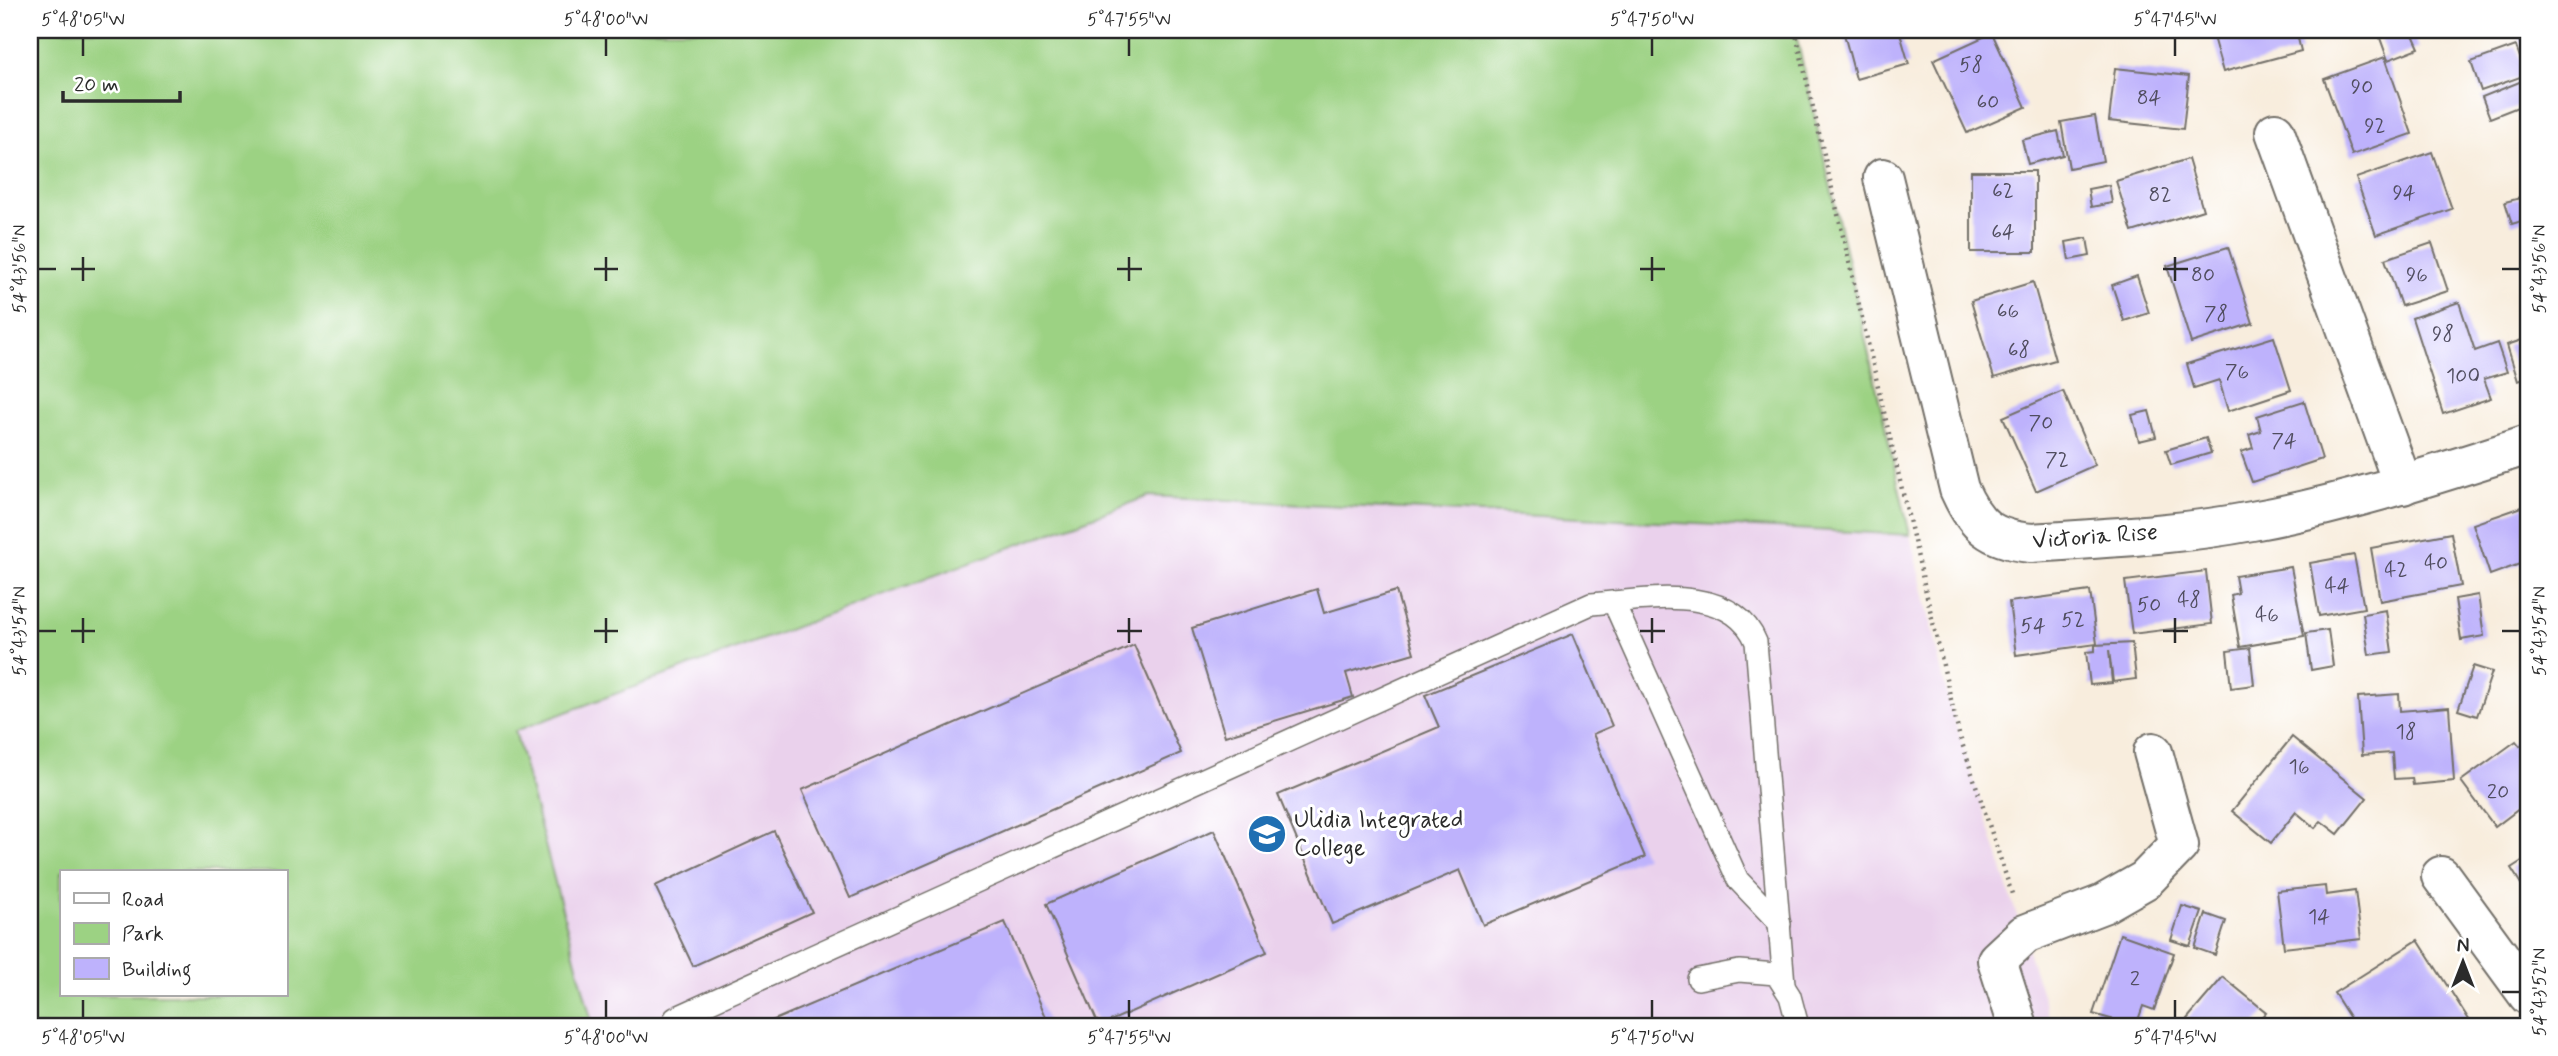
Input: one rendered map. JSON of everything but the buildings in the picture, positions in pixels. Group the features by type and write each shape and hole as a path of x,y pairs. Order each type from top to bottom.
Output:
{"street":[{"path":"2275,132 2403,485"},
{"name":"Victoria Rise","path":"1883,178 1959,489 1970,513 1989,532 2010,541 2031,543 2162,534 2250,522 2338,504 2528,446"},
{"path":"2018,1026 1997,960 2025,934 2103,904 2145,880 2179,845 2153,752"},
{"path":"2441,876 2528,995"}],"lane":[{"path":"675,1018 1591,604 1674,600 1715,604 1738,615 1752,631 1759,654 1784,984 1798,1026"},
{"path":"1614,603 1738,880 1780,924"},
{"path":"1698,979 1763,971 1776,974 1784,984"}],"path":[{"path":"1795,30 1959,734 2025,934"}],"shaded area":[{"name":"Ulidia Integrated College","path":"1149,496 1910,535 1947,696 2052,1026 593,1026 514,731"}],"green space":[{"path":"30,30 1795,30 1910,535 1149,496 515,731 593,1026 30,1026"}],"place":[{"name":"Ulidia Integrated College","path":"1267,834"}]}
